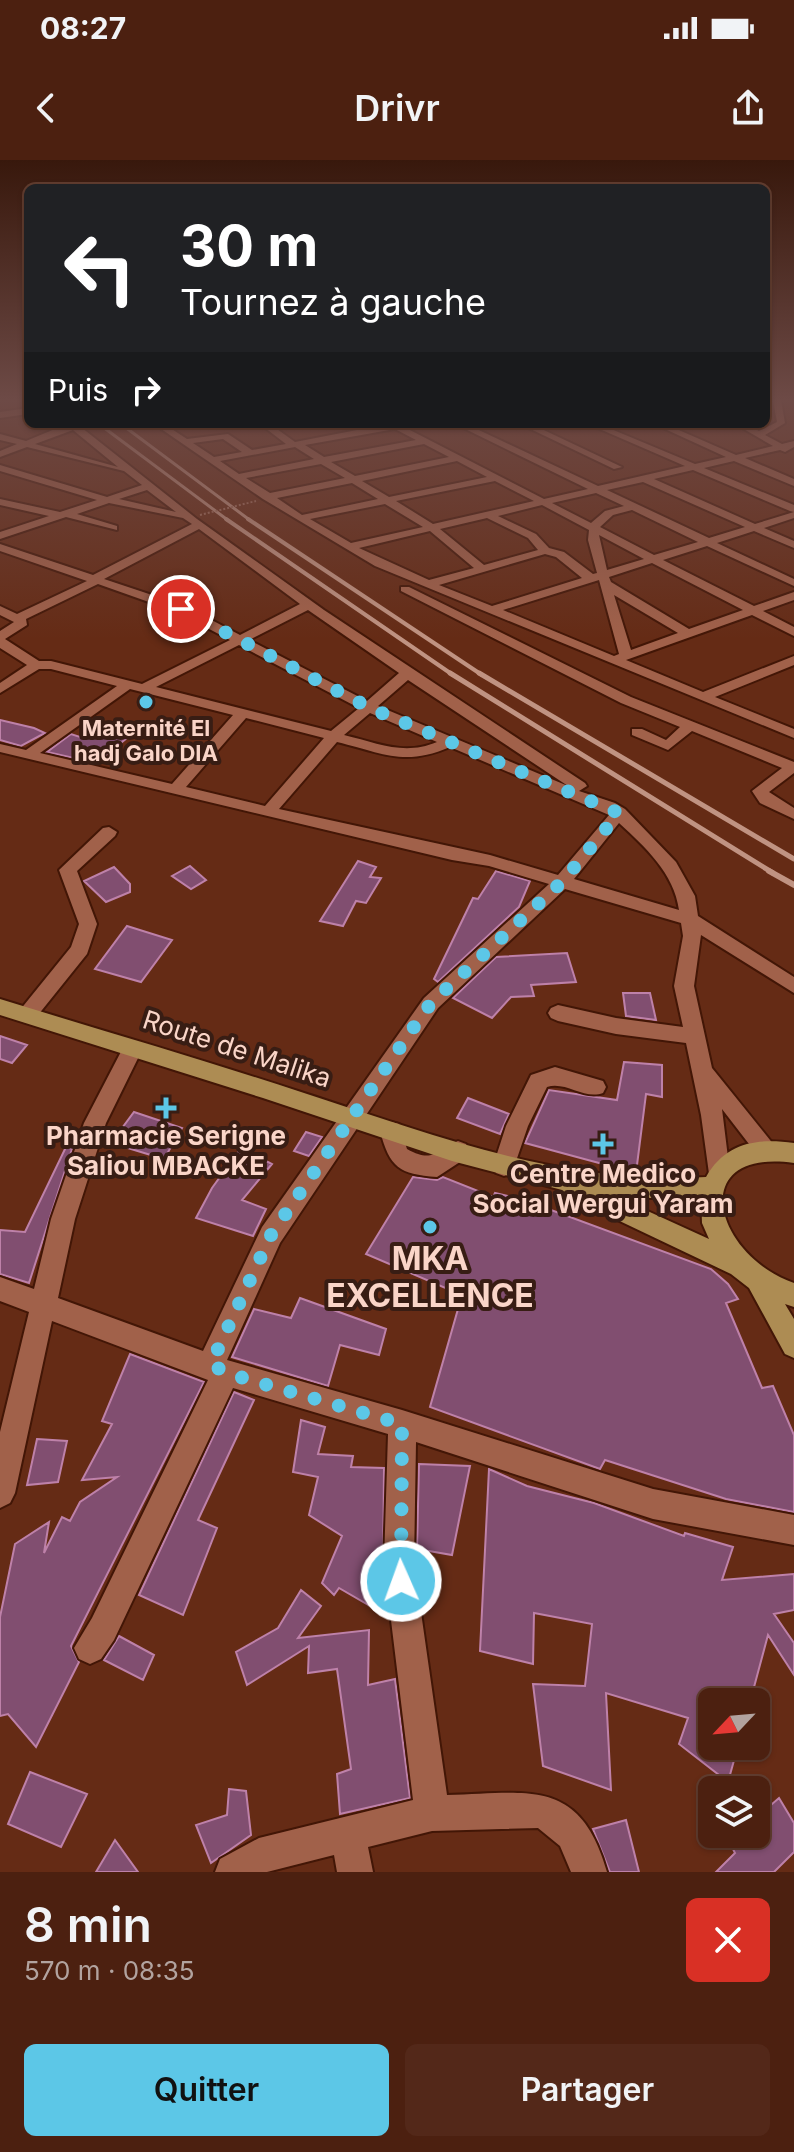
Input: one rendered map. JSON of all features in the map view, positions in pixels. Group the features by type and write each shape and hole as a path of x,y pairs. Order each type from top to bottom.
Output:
{"main road":[{"name":"Route de Malika","path":"0,1007 391,1131"},
{"path":"458,1151 547,1176 627,1190 673,1192 715,1180 740,1156 767,1150 794,1153"},
{"path":"547,1176 794,1295"},
{"path":"715,1180 711,1218 717,1235 749,1273 794,1345"}],"street":[{"path":"40,480 107,500 194,520"},
{"path":"138,480 308,605 619,813 670,866 686,896 690,919 692,936 684,986 712,1115 715,1180"},
{"path":"240,480 262,499 425,585 794,734"},
{"path":"262,499 353,480 432,528 480,567"},
{"path":"300,518 487,480"},
{"path":"500,480 794,632"},
{"path":"581,480 794,583"},
{"path":"601,489 608,480"},
{"path":"349,547 641,480"},
{"path":"647,480 794,545"},
{"path":"726,480 794,509"},
{"path":"0,536 146,487"},
{"path":"0,502 113,528"},
{"path":"626,656 593,540 594,528 602,516 633,507"},
{"path":"489,515 532,536 545,551"},
{"path":"488,611 591,579 606,580 653,559 794,515"},
{"path":"18,618 94,580 194,520"},
{"path":"0,547 181,609 370,708 619,813"},
{"path":"425,585 545,551 560,554 591,579"},
{"path":"374,572 528,653 626,700 794,767"},
{"path":"606,580 688,634"},
{"path":"612,661 794,596"},
{"path":"144,688 308,605"},
{"path":"0,610 18,618 23,624 0,639 36,665"},
{"path":"702,697 794,660"},
{"path":"0,689 36,665 51,665 413,755 447,743"},
{"path":"269,811 334,736 408,673"},
{"path":"29,754 128,684"},
{"path":"176,789 243,713"},
{"path":"637,732 668,746 690,725"},
{"path":"0,748 452,855 490,861 690,919 794,986"},
{"path":"794,767 760,791 766,800 794,814"},
{"path":"90,1648 103,1629 219,1368 271,1235 431,1003 563,881 619,813"},
{"path":"27,1015 80,949 88,924 68,870 109,832"},
{"path":"558,1013 616,1026 694,1036"},
{"path":"0,1493 27,1364 45,1305 57,1240 95,1123 133,1048"},
{"path":"701,1068 767,1150"},
{"path":"504,1166 517,1126 539,1081 555,1076 595,1087"},
{"path":"391,1131 398,1155 415,1165 437,1167 458,1151"},
{"path":"0,1289 219,1368 653,1504 794,1530"},
{"path":"402,1424 399,1563 432,1813"},
{"path":"233,1872 259,1856 432,1813 538,1810 551,1815 576,1834 589,1872"},
{"path":"348,1834 355,1872"}],"path":[{"path":"194,520 262,499"}],"building":[{"path":"0,720 45,733 21,746 0,740"},
{"path":"102,726 132,734 96,763 47,752 71,734 83,738"},
{"path":"358,861 376,867 370,877 381,878 366,903 356,901 343,926 320,921"},
{"path":"190,866 206,880 191,889 172,876"},
{"path":"114,867 130,884 130,892 106,902 84,881"},
{"path":"496,871 530,881 519,907 438,982 434,979 473,898 478,899"},
{"path":"127,926 172,940 141,982 95,969"},
{"path":"567,953 576,982 531,985 534,996 511,997 492,1018 453,998 496,957"},
{"path":"623,993 650,993 656,1020 626,1016"},
{"path":"0,1036 27,1045 12,1063 0,1059"},
{"path":"624,1062 662,1065 662,1097 646,1094 636,1173 525,1143 549,1090 617,1100"},
{"path":"468,1098 509,1114 500,1134 457,1118"},
{"path":"134,1112 182,1128 164,1159 111,1143"},
{"path":"306,1132 322,1137 309,1156 294,1151"},
{"path":"66,1147 72,1149 29,1283 0,1274 0,1230 25,1232"},
{"path":"241,1148 272,1164 242,1200 266,1209 253,1236 196,1218 212,1188"},
{"path":"413,1177 437,1180 443,1177 493,1197 495,1193 524,1200 711,1269 728,1284 738,1299 726,1303 762,1388 773,1386 794,1435 794,1512 726,1499 605,1460 600,1469 430,1407 462,1295 366,1254"},
{"path":"300,1298 386,1329 379,1355 340,1345 328,1386 232,1357 254,1309 291,1318"},
{"path":"130,1354 204,1382 71,1646 79,1662 36,1747 8,1714 0,1716 0,1617 15,1544 49,1522 44,1553 62,1517 70,1521 80,1502 117,1477 82,1480 112,1424 102,1421"},
{"path":"234,1392 254,1400 198,1520 217,1528 183,1615 139,1595"},
{"path":"301,1420 325,1427 318,1454 353,1456 351,1467 384,1468 383,1578 372,1607 339,1588 334,1595 322,1583 342,1536 309,1515 318,1477 293,1472"},
{"path":"37,1439 67,1441 58,1482 27,1485"},
{"path":"419,1464 470,1466 452,1555 417,1549"},
{"path":"489,1469 527,1486 594,1503 684,1536 685,1533 733,1547 722,1580 794,1574 794,1610 774,1614 794,1643 794,1675 768,1635 754,1688 698,1688 698,1759 679,1744 688,1718 606,1693 611,1790 543,1766 533,1684 585,1686 592,1624 534,1613 533,1664 480,1651"},
{"path":"301,1590 321,1606 298,1638 369,1630 368,1685 395,1679 410,1798 340,1814 337,1774 351,1769 337,1669 308,1673 309,1646 247,1685 236,1652 278,1628"},
{"path":"119,1636 154,1655 143,1680 104,1660"},
{"path":"700,1760 734,1760 730,1776 720,1776"},
{"path":"30,1772 87,1794 61,1847 8,1824"},
{"path":"229,1789 246,1791 251,1835 211,1863 196,1825 227,1815"},
{"path":"779,1798 794,1823 794,1852 774,1872 716,1872 735,1853 732,1848 770,1848 770,1806"},
{"path":"626,1820 639,1872 610,1872 593,1829"},
{"path":"115,1840 138,1872 96,1872"}],"railway":[{"path":"174,480 229,521"},
{"path":"196,480 251,521"},
{"path":"226,519 451,674"},
{"path":"251,521 479,673"},
{"path":"479,673 794,859"},
{"path":"451,674 773,873"},
{"path":"769,871 794,885"}],"place":[{"name":"Maternité El hadj Galo DIA","path":"146,702"},
{"name":"Pharmacie Serigne Saliou MBACKE","path":"166,1108"},
{"name":"Centre Medico Social Wergui Yaram","path":"603,1144"},
{"name":"MKA EXCELLENCE","path":"430,1227"}],"route":[{"path":"181,609 370,708 619,813 563,881 431,1003 271,1235 211,1364 226,1373 402,1424 401,1581"}]}
